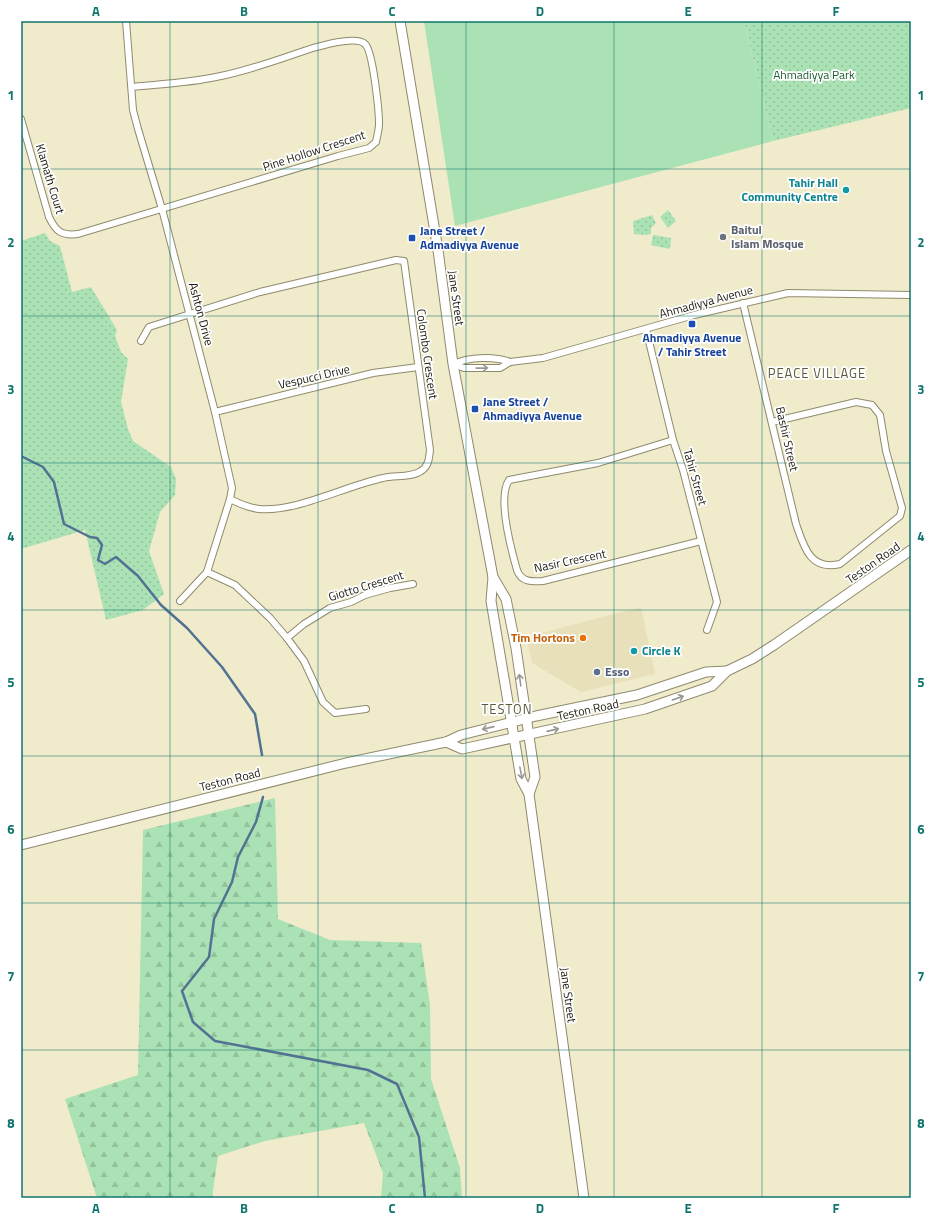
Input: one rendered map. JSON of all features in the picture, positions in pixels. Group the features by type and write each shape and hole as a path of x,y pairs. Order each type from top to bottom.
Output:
{"main road":[{"name":"Jane Street","path":"400,21 438,250 454,364 493,577 491,602 521,779 529,794 584,1198"},
{"name":"Teston Road","path":"446,742 462,749 645,709 712,686 727,671 752,659 774,645 911,550"},
{"name":"Jane Street","path":"493,577 506,599 516,648 535,777 529,794"},
{"name":"Teston Road","path":"21,845 346,763 446,742 461,734 637,695 706,672 727,671"}],"street":[{"name":"Ashton Drive","path":"126,21 133,110 162,209 215,412 232,488 230,500 207,572 180,601"},
{"name":"Pine Hollow Crescent","path":"132,87 187,81 228,74 309,49 343,41 361,42 366,44 371,54 379,126 376,142 369,148 162,209"},
{"name":"Klamath Court","path":"21,119 49,217 59,233 65,235 78,234 162,209"},
{"name":"Colombo Crescent","path":"189,314 260,292 396,260 404,261 430,450 429,461 423,470 416,474 383,478 277,508 257,509 230,500"},
{"name":"Ahmadiyya Avenue","path":"454,364 464,368 500,368 510,362 543,358 600,340 743,303 788,294 911,295"},
{"name":"Bashir Street","path":"743,303 796,524 805,550 818,564 830,567 840,564 900,516 902,508 886,451 880,415 872,405 856,402 772,422"},
{"path":"141,341 149,326 189,314"},
{"name":"Tahir Street","path":"646,329 673,440 683,470 717,602 707,630"},
{"name":"Ahmadiyya Avenue","path":"454,364 464,360 501,358 510,362"},
{"name":"Vespucci Drive","path":"215,412 373,373 418,367"},
{"name":"Nasir Crescent","path":"673,440 598,463 509,480 505,486 505,513 516,570 519,576 525,580 543,581 701,541"},
{"path":"207,572 235,585 287,638 304,661 323,702 335,713 366,709"},
{"name":"Giotto Crescent","path":"287,638 304,624 330,608 351,602 365,595 412,584"}],"shaded area":[{"path":"641,607 655,674 581,692 532,663 526,637"}],"green space":[{"path":"424,21 744,21 773,141 455,226"},
{"name":"Ahmadiyya Park","path":"744,21 911,21 911,108 773,141"},
{"path":"668,210 676,221 668,228 660,217"},
{"path":"652,215 656,223 651,228 651,233 648,235 634,234 633,221"},
{"path":"45,233 50,241 60,246 72,292 91,287 117,330 115,336 121,352 128,359 121,402 128,429 133,441 171,467 176,479 175,495 160,512 149,551 164,594 143,610 106,620 85,530 21,549 21,241"},
{"path":"653,235 671,238 670,249 651,245"},
{"path":"275,798 278,919 330,940 421,943 430,1005 431,1079 460,1168 462,1198 381,1198 383,1173 364,1123 265,1141 218,1156 212,1198 97,1198 65,1099 138,1075 143,830"}],"waterway":[{"path":"21,456 43,467 54,482 64,524 90,537 97,538 102,545 98,560 105,564 116,557 138,576 161,605 187,628 222,667 255,714 262,755"},
{"path":"263,797 256,822 238,857 232,882 214,919 209,957 182,991 193,1022 215,1041 368,1070 397,1084 419,1137 425,1198"}],"place":[{"name":"Tahir Hall Community Centre","path":"846,190"},
{"name":"Baitul Islam Mosque","path":"723,237"},
{"name":"Jane Street / Admadiyya Avenue","path":"412,238"},
{"name":"Ahmadiyya Avenue / Tahir Street","path":"692,324"},
{"name":"Jane Street / Ahmadiyya Avenue","path":"475,409"},
{"name":"Tim Hortons","path":"583,638"},
{"name":"Circle K","path":"634,651"},
{"name":"Esso","path":"597,672"}],"district":[{"name":"PEACE VILLAGE","path":"817,373"},
{"name":"TESTON","path":"507,709"}]}
